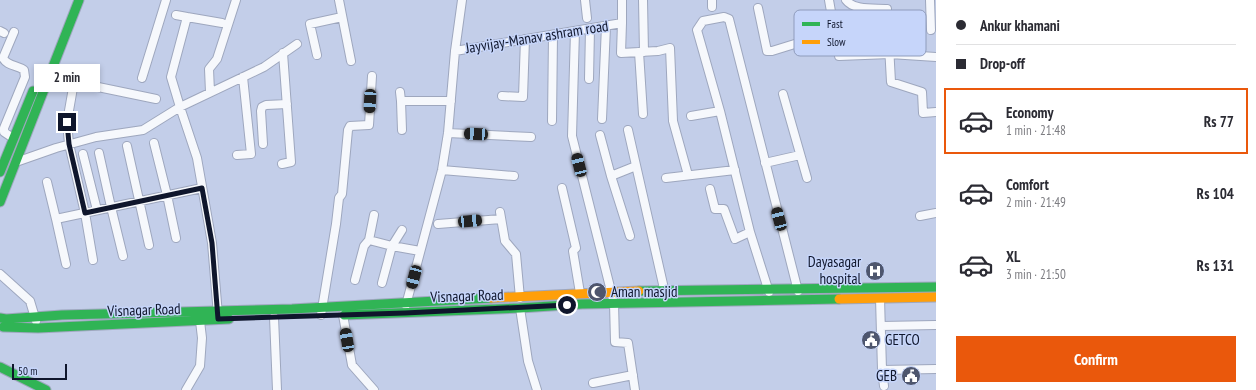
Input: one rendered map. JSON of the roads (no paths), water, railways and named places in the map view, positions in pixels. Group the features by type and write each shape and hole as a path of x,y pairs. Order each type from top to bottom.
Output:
{"main road":[{"path":"49,51 70,0"},
{"path":"0,202 79,0"},
{"path":"0,172 4,152 13,138 37,80"},
{"path":"0,318 6,319 62,315 218,315 322,311 407,302 520,301 580,293 664,290 936,287"},
{"name":"Visnagar Road","path":"0,327 38,328 200,322 218,315 274,317 322,311 342,315 405,313 520,301 614,303 936,297"},
{"path":"0,367 46,390"},
{"path":"0,375 30,390"}],"street":[{"path":"142,78 166,0"},
{"path":"210,92 209,69 217,59 236,0"},
{"path":"339,0 351,61"},
{"path":"455,51 462,0"},
{"path":"585,0 587,18"},
{"name":"Jayvijay-Manav ashram road","path":"405,313 442,170 448,133 455,51 622,23 622,0"},
{"path":"643,0 643,114"},
{"path":"829,0 831,10"},
{"path":"846,0 858,7 872,4 888,10"},
{"path":"930,0 932,30"},
{"path":"758,8 767,51 772,51 794,44"},
{"path":"176,15 222,23"},
{"path":"187,17 172,77 180,107 197,158 212,243 218,315"},
{"path":"317,55 310,24 342,17"},
{"path":"771,301 750,232 720,111 697,30 703,21 724,17 729,19 800,300"},
{"path":"622,23 621,53 658,51 670,48 672,122 688,175"},
{"path":"602,119 606,26"},
{"path":"589,79 590,29"},
{"path":"575,31 572,136 614,303 615,342 628,342 635,390"},
{"path":"13,138 4,132 4,128 25,77 24,70 8,64 2,58 14,32"},
{"path":"552,121 553,35"},
{"path":"502,96 523,97 525,39"},
{"path":"15,162 69,144 96,137 143,130 180,107 264,67 297,44"},
{"path":"282,164 291,162 283,53"},
{"path":"890,56 891,82 922,92 923,113 936,112"},
{"path":"913,56 936,58"},
{"path":"322,311 339,198 342,194 348,130 350,126 369,125 372,76"},
{"path":"237,155 251,154 243,77"},
{"path":"93,260 85,213 69,144 67,122 74,82 156,100"},
{"path":"400,92 402,130"},
{"path":"783,94 807,178"},
{"path":"401,101 451,101"},
{"path":"263,144 262,107 266,105 287,104"},
{"path":"691,116 720,111"},
{"path":"628,130 667,302"},
{"path":"448,133 531,137"},
{"path":"600,135 630,236"},
{"path":"154,143 176,238"},
{"path":"127,146 149,245"},
{"path":"99,153 123,256"},
{"path":"83,154 97,210"},
{"path":"765,164 800,155"},
{"path":"611,176 636,166"},
{"path":"442,170 514,176"},
{"path":"666,178 735,170"},
{"path":"47,182 66,264"},
{"path":"56,219 202,188"},
{"path":"562,188 576,248 573,251 580,293"},
{"path":"710,189 715,209 724,209 735,239 750,232"},
{"path":"920,216 936,213"},
{"path":"355,280 364,246 369,240 374,215"},
{"path":"438,224 500,215 505,241 516,254 520,301 528,361 537,390"},
{"path":"382,283 392,246 402,230"},
{"path":"369,240 420,252"},
{"path":"0,274 30,301 38,328"},
{"path":"880,298 882,370 884,386"},
{"path":"342,315 352,365 374,390"},
{"path":"274,317 277,390"},
{"path":"186,390 200,366 202,338 200,322"},
{"path":"881,326 936,325"},
{"path":"882,370 936,368"},
{"path":"593,383 633,375"}],"place":[{"name":"Dayasagar hospital","path":"875,271"},
{"name":"Aman masjid","path":"597,292"},
{"name":"GETCO","path":"871,340"},
{"name":"GEB","path":"911,376"}]}
